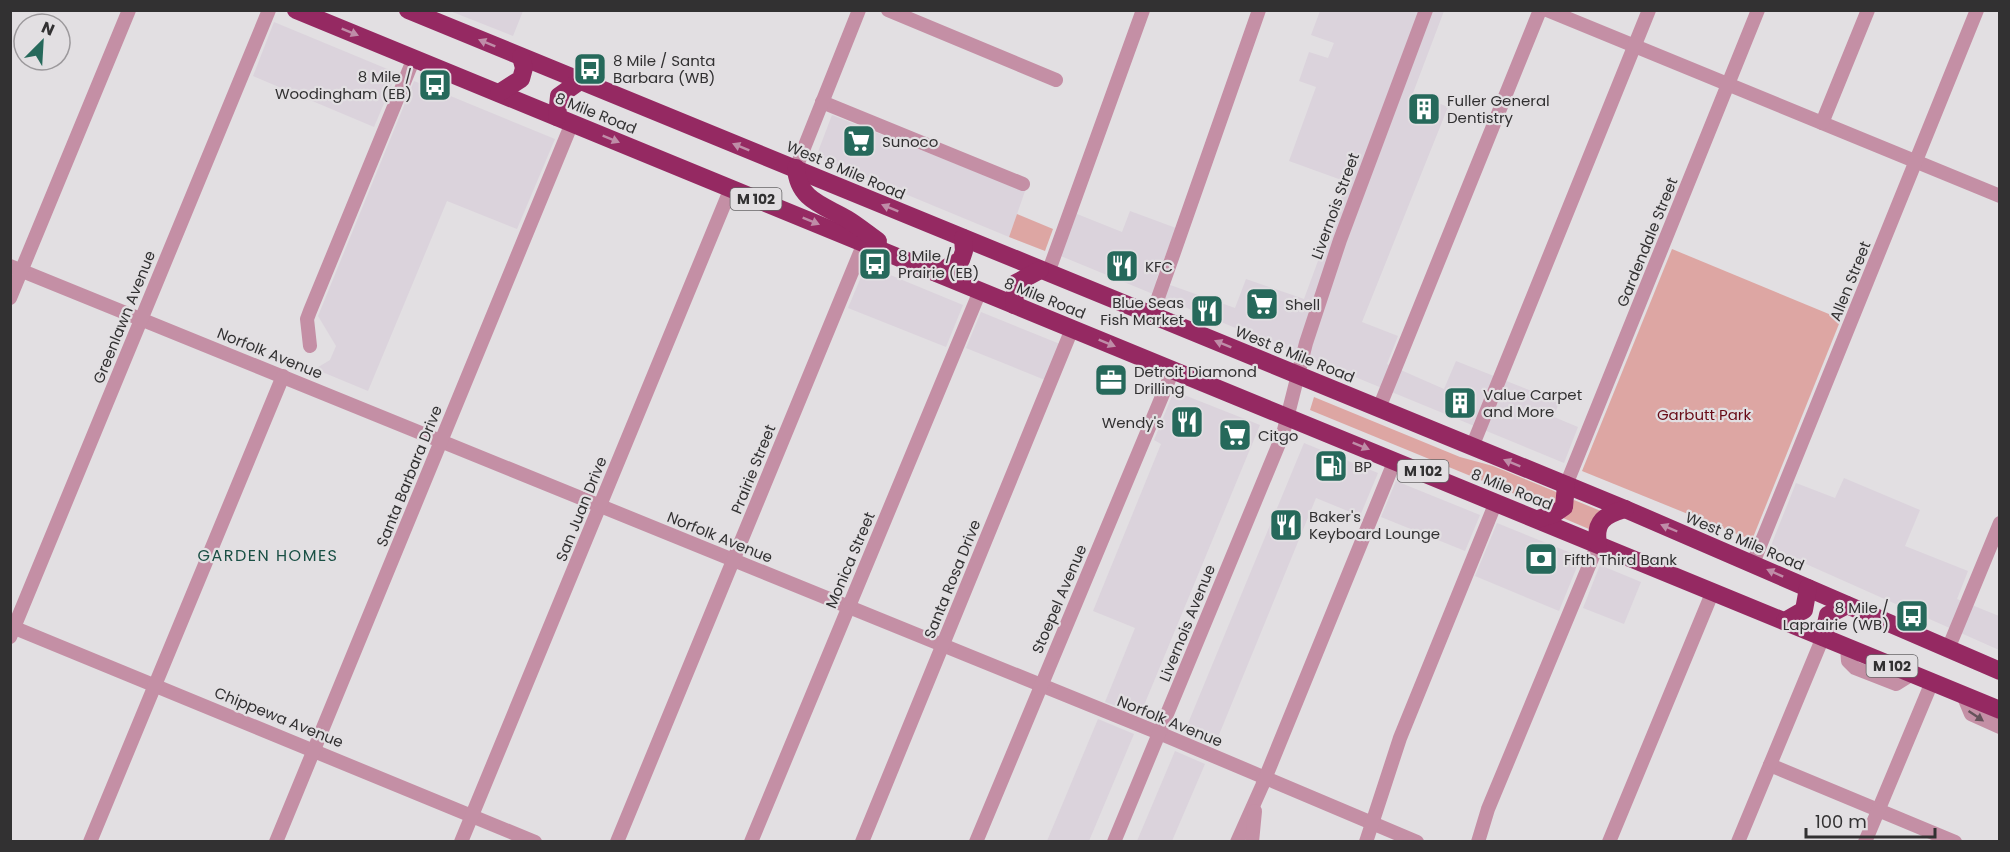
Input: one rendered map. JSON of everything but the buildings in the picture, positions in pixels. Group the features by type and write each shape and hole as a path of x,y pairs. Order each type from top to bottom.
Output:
{"highway":[{"name":"8 Mile Road","path":"296,10 2000,710"},
{"name":"West 8 Mile Road","path":"408,10 1625,509 2000,671"},
{"path":"499,93 512,87 521,79 524,68 521,57"},
{"path":"565,120 559,96 580,81"},
{"path":"796,168 800,186 813,202 847,219 903,259"},
{"path":"937,273 960,260 964,251 963,238"},
{"path":"1014,304 1016,283 1044,271"},
{"path":"1538,519 1554,514 1564,507 1566,485"},
{"path":"1598,544 1596,533 1599,522 1610,513 1625,509"},
{"path":"1785,621 1804,610 1808,588"},
{"path":"1823,637 1828,615 1847,605"}],"street":[{"path":"10,298 16,268 129,10"},
{"name":"Greenlawn Avenue","path":"12,630 269,10"},
{"path":"796,168 859,10"},
{"path":"888,10 1056,80"},
{"path":"1044,271 1143,10"},
{"path":"1152,315 1259,10"},
{"name":"Livernois Street","path":"1287,416 1297,375 1340,240 1426,10"},
{"path":"1378,408 1540,10"},
{"path":"1547,10 2000,196"},
{"path":"1472,447 1649,10"},
{"name":"Gardendale Street","path":"1566,485 1758,10"},
{"path":"1822,123 1868,10"},
{"name":"Allen Street","path":"1753,563 1977,10"},
{"path":"309,346 307,319 414,58"},
{"path":"822,102 1023,184"},
{"name":"Santa Barbara Drive","path":"276,842 441,441 565,120"},
{"name":"San Juan Drive","path":"461,842 731,188"},
{"name":"Prairie Street","path":"617,842 864,243"},
{"name":"Norfolk Avenue","path":"16,268 1159,734 1417,842"},
{"name":"Monica Street","path":"751,842 980,291"},
{"name":"Santa Rosa Drive","path":"862,842 1072,329"},
{"name":"Stoepel Avenue","path":"976,842 1173,370"},
{"path":"90,842 283,376"},
{"name":"Livernois Avenue","path":"1114,842 1278,446 1287,416"},
{"path":"1237,842 1395,460"},
{"path":"1366,842 1370,822 1400,738 1496,502"},
{"path":"1948,649 2000,523"},
{"path":"1478,842 1488,809 1598,544"},
{"path":"1609,842 1713,591"},
{"name":"Chippewa Avenue","path":"12,630 155,684 535,842"},
{"path":"1738,842 1823,637"},
{"path":"1865,842 1932,682"},
{"path":"1963,695 1971,714 2000,728"},
{"path":"1770,765 1955,842"},
{"path":"1252,842 1256,800"}],"shaded area":[{"path":"450,11 523,11 513,36"},
{"path":"1320,11 1444,11 1413,93 1448,107 1362,322 1398,336 1387,364 1444,389 1456,361 1559,402 1554,417 1578,427 1564,463 1051,252 1067,210 1122,232 1130,211 1176,228 1156,280 1235,308 1246,279 1304,299 1347,182 1289,161 1316,87 1299,81 1309,52 1328,58 1334,43 1311,35"},
{"path":"274,22 397,73 374,127 253,76"},
{"path":"414,81 555,139 517,229 447,201 368,391 315,369 330,360 336,346 318,316"},
{"path":"832,115 1025,191 1009,237 816,157"},
{"path":"866,265 963,305 946,347 848,308"},
{"path":"981,312 1060,344 1045,380 966,348"},
{"path":"1174,391 1260,425 1140,715 1105,702 1135,628 1093,611 1161,444 1154,440"},
{"path":"1304,443 1378,473 1360,516 1316,498 1214,747 1184,733"},
{"path":"1844,478 1920,510 1905,546 1968,571 1957,599 1999,616 1999,650 1770,548 1796,483 1835,498"},
{"path":"1396,481 1480,515 1465,551 1381,517"},
{"path":"1497,523 1581,557 1559,611 1475,576"},
{"path":"1600,565 1641,582 1624,624 1583,608"},
{"path":"1098,719 1134,734 1089,841 1047,841"},
{"path":"1175,751 1205,764 1172,841 1137,841"}],"green space":[{"path":"1017,214 1053,229 1045,251 1009,237"},
{"name":"Garbutt Park","path":"1672,249 1841,319 1752,540 1582,471"},
{"path":"1314,397 1460,457 1493,466 1554,491 1559,494 1557,505 1546,507 1310,410"},
{"path":"1574,500 1601,511 1589,529 1563,518"}],"place":[{"name":"8 Mile / Santa Barbara (WB)","path":"590,69"},
{"name":"8 Mile / Woodingham (EB)","path":"435,85"},
{"name":"Fuller General Dentistry","path":"1424,109"},
{"name":"Sunoco","path":"859,141"},
{"name":"8 Mile / Prairie (EB)","path":"875,264"},
{"name":"KFC","path":"1122,266"},
{"name":"Shell","path":"1262,304"},
{"name":"Blue Seas Fish Market","path":"1207,311"},
{"name":"Detroit Diamond Drilling","path":"1111,380"},
{"name":"Value Carpet and More","path":"1460,403"},
{"name":"Wendy's","path":"1187,422"},
{"name":"Citgo","path":"1235,435"},
{"name":"BP","path":"1331,466"},
{"name":"Baker's Keyboard Lounge","path":"1286,525"},
{"name":"Fifth Third Bank","path":"1541,559"},
{"name":"8 Mile / Laprairie (WB)","path":"1912,616"}],"district":[{"name":"GARDEN HOMES","path":"268,555"}]}
